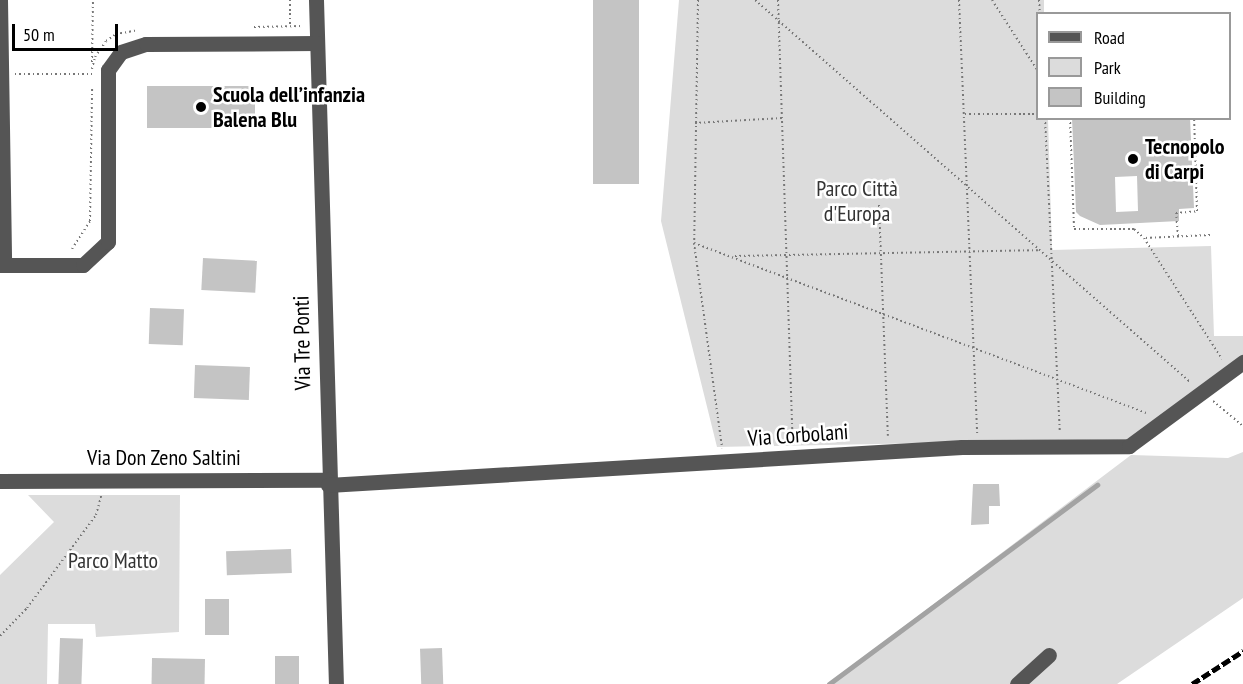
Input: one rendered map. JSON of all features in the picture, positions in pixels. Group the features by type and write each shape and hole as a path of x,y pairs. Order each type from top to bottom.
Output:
{"street":[{"path":"0,0 2,264 83,265 108,242 108,70 121,52 146,44 317,43"},
{"name":"Via Tre Ponti","path":"316,0 328,483 336,684"},
{"name":"Via Corbolani","path":"328,483 962,447 1129,446 1237,367"},
{"name":"Via Don Zeno Saltini","path":"0,482 328,483"},
{"path":"1017,684 1049,655"}],"path":[{"path":"72,265 73,245 90,221 93,0"},
{"path":"290,0 290,27"},
{"path":"698,0 694,123 694,243 722,450"},
{"path":"754,0 1202,393 1243,426"},
{"path":"778,0 793,445"},
{"path":"959,0 978,436"},
{"path":"992,0 1036,69"},
{"path":"244,28 317,26"},
{"path":"92,68 106,41 116,34 139,30"},
{"path":"1,74 92,74"},
{"path":"964,114 1036,114"},
{"path":"694,123 782,118"},
{"path":"1045,120 1060,437"},
{"path":"1070,120 1074,228 1134,229 1144,238 1237,367"},
{"path":"1178,236 1176,213 1197,211 1194,120"},
{"path":"1195,145 1225,144"},
{"path":"879,205 888,439"},
{"path":"1144,238 1210,235"},
{"path":"694,243 1165,420"},
{"path":"733,256 1038,250"},
{"path":"0,636 27,608 96,515 105,481"}],"green space":[{"name":"Parco Città d'Europa","path":"679,0 1044,0 1044,12 1036,12 1036,120 1048,120 1052,250 1211,246 1214,336 1243,336 1243,358 1131,439 717,447 661,221"},
{"path":"1243,452 1243,598 1117,684 828,684 1131,455 1228,458"},
{"name":"Parco Matto","path":"28,495 180,495 179,632 96,637 95,624 48,624 47,684 0,684 0,575 54,522"}],"building":[{"path":"593,0 639,0 639,184 593,184"},
{"name":"Scuola dell’infanzia Balena Blu","path":"147,86 255,86 255,128 147,128"},
{"name":"Tecnopolo di Carpi","path":"1072,120 1190,120 1194,208 1179,209 1179,221 1100,225 1076,212","holes":["1137,176 1138,211 1116,212 1115,177"]},
{"path":"203,258 257,261 255,293 201,290"},
{"path":"150,308 184,309 183,345 149,344"},
{"path":"195,365 250,367 249,400 194,398"},
{"path":"973,484 999,484 1000,506 989,506 989,524 971,525"},
{"path":"291,549 292,573 227,575 226,551"},
{"path":"205,599 229,599 229,635 205,635"},
{"path":"60,638 83,639 81,684 58,684"},
{"path":"442,648 443,684 421,684 420,649"},
{"path":"275,656 299,656 299,684 275,684"},
{"path":"152,658 205,659 205,684 152,684"}],"waterway":[{"path":"829,684 1097,485"}],"railway":[{"path":"1192,684 1243,651"}],"place":[{"name":"Scuola dell’infanzia Balena Blu","path":"201,107"},
{"name":"Tecnopolo di Carpi","path":"1133,159"}]}
